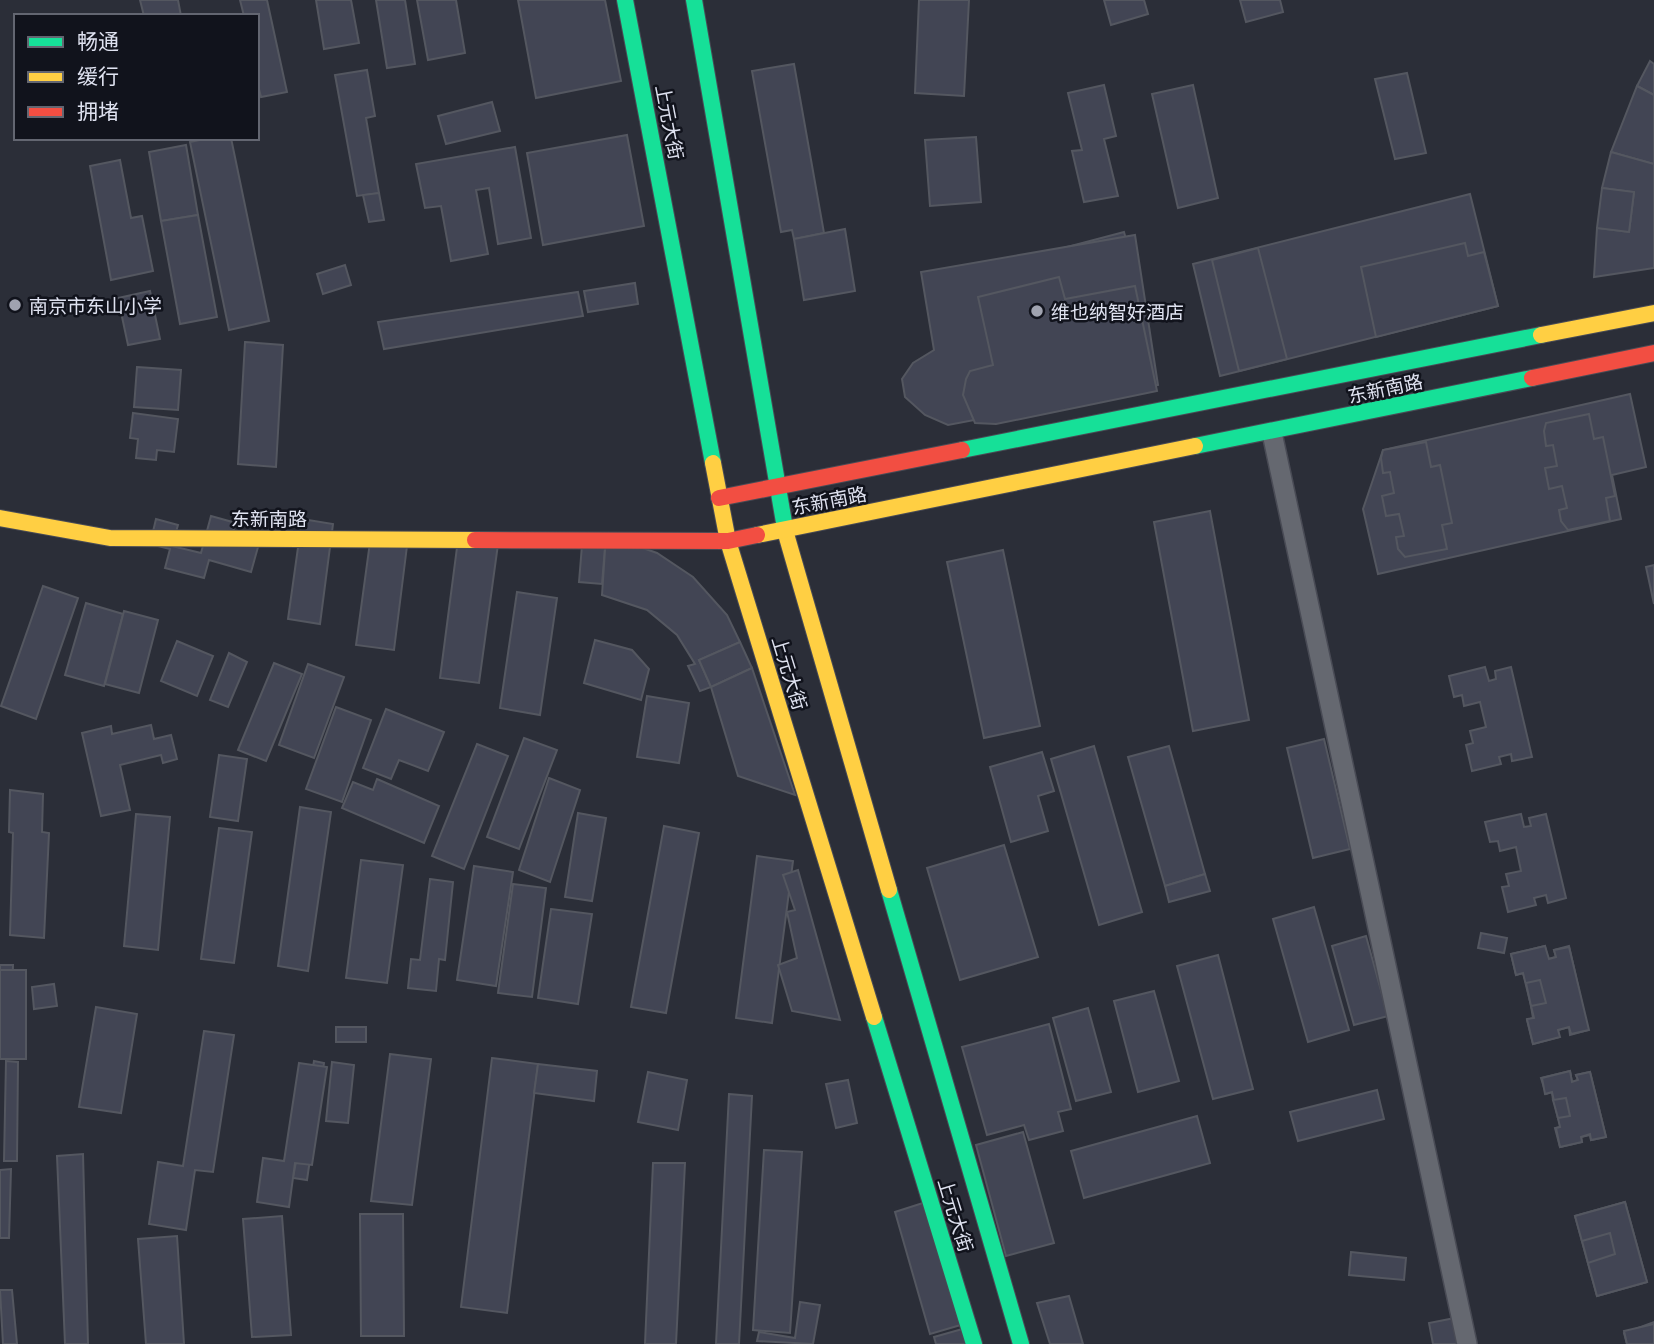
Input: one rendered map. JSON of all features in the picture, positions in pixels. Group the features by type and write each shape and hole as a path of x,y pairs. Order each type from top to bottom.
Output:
{"main road":[{"name":"上元大街","path":"625,0 728,541 974,1344"},
{"name":"上元大街","path":"694,0 785,530 1021,1344"},
{"name":"东新南路","path":"719,498 1654,313"},
{"name":"东新南路","path":"0,518 110,538 728,541 1272,433 1654,353"}],"street":[{"path":"1272,433 1466,1344"}],"building":[{"path":"140,0 178,0 181,14 144,14"},
{"path":"240,0 267,0 287,92 261,97 259,14 244,14"},
{"path":"316,0 351,0 359,43 324,49"},
{"path":"376,0 405,0 415,64 387,68"},
{"path":"417,0 456,0 465,53 428,60"},
{"path":"518,0 605,0 621,81 536,98"},
{"path":"919,0 969,0 964,96 915,93"},
{"path":"1104,0 1144,0 1148,14 1111,25"},
{"path":"1240,0 1280,0 1283,12 1246,22"},
{"path":"1650,61 1654,64 1654,95 1637,86"},
{"path":"794,64 824,233 794,239 792,230 781,232 752,71"},
{"path":"367,70 375,116 366,118 379,193 357,196 335,75"},
{"path":"1407,73 1426,153 1395,159 1375,79"},
{"path":"1104,85 1116,136 1104,139 1118,196 1084,202 1072,151 1082,150 1068,93"},
{"path":"1193,85 1218,198 1178,208 1152,94"},
{"path":"1637,86 1654,95 1654,164 1611,152"},
{"path":"492,102 500,131 446,144 438,116"},
{"path":"627,135 644,226 543,245 527,153"},
{"path":"976,137 981,202 930,206 925,140"},
{"path":"231,140 269,321 229,330 190,142"},
{"path":"186,145 198,215 161,221 149,152"},
{"path":"515,147 531,238 498,244 489,188 476,190 488,254 451,261 441,206 425,208 416,164"},
{"path":"1611,152 1654,164 1654,268 1594,277 1597,228 1629,232 1634,192 1602,188"},
{"path":"120,160 131,218 142,216 153,271 111,280 90,166"},
{"path":"1602,188 1634,192 1629,232 1597,228"},
{"path":"379,193 384,220 369,222 363,195"},
{"path":"1470,194 1498,306 1220,376 1193,264"},
{"path":"198,215 217,317 180,324 161,221"},
{"path":"845,229 855,291 804,300 794,239"},
{"path":"1124,232 1134,268 1062,287 1052,251"},
{"name":"维也纳智好酒店","path":"1135,235 1158,385 948,425 925,415 905,397 902,379 913,363 934,350 921,272"},
{"path":"1465,243 1468,256 1484,252 1498,306 1376,337 1361,267"},
{"path":"1258,248 1287,359 1239,371 1212,260"},
{"path":"345,265 351,285 323,294 317,274"},
{"path":"1059,277 1065,299 1135,286 1157,391 996,424 975,423 963,395 966,379 970,371 993,365 978,297"},
{"path":"635,283 638,304 588,312 584,291"},
{"path":"150,291 160,339 128,345 118,298"},
{"path":"578,292 583,316 384,349 378,322"},
{"path":"245,342 283,345 276,467 238,464"},
{"path":"137,367 181,370 178,410 134,407"},
{"path":"1630,394 1646,467 1612,475 1621,519 1378,574 1363,509 1383,450"},
{"path":"133,413 178,419 174,452 157,450 156,460 136,458 138,439 130,438"},
{"path":"1589,414 1594,439 1603,437 1615,496 1606,498 1610,521 1568,530 1561,521 1559,510 1567,508 1562,486 1549,489 1545,468 1557,466 1553,445 1546,446 1544,431 1546,423"},
{"path":"1426,442 1431,467 1440,465 1452,523 1442,525 1447,549 1405,557 1398,549 1396,537 1404,536 1399,514 1386,516 1382,496 1394,493 1390,472 1383,473 1381,458 1383,450"},
{"path":"1210,511 1249,720 1193,731 1154,522"},
{"path":"211,516 236,523 233,532 260,540 251,572 209,560 204,578 165,568 170,549 150,544 156,519 178,525 172,546 201,553"},
{"path":"302,519 333,524 320,624 288,619"},
{"path":"459,532 499,537 479,683 440,678"},
{"path":"583,533 606,535 602,584 579,582"},
{"path":"606,535 657,553 693,577 727,615 740,642 699,660 711,687 700,691 688,666 695,664 677,635 647,610 602,595"},
{"path":"370,542 407,546 394,650 356,645"},
{"path":"1003,550 1040,726 984,738 947,562"},
{"path":"1654,565 1654,604 1646,567"},
{"path":"43,586 78,598 36,719 1,706"},
{"path":"517,592 557,598 540,715 500,708"},
{"path":"86,603 123,614 104,686 65,675"},
{"path":"124,611 158,620 139,693 105,684"},
{"path":"595,640 632,650 649,669 641,700 584,683"},
{"path":"177,641 213,656 197,696 161,681"},
{"path":"740,642 752,668 711,687 699,660"},
{"path":"229,653 247,662 228,707 210,700"},
{"path":"274,663 302,674 266,761 238,750"},
{"path":"308,664 344,677 314,758 279,745"},
{"path":"1485,667 1489,681 1496,679 1495,671 1511,667 1532,757 1512,761 1511,754 1499,757 1501,764 1472,771 1466,745 1473,743 1470,731 1486,727 1480,702 1464,706 1462,695 1454,697 1449,676"},
{"path":"752,668 795,795 738,776 711,687"},
{"path":"647,696 689,703 679,763 637,757"},
{"path":"336,707 371,720 342,802 306,789"},
{"path":"386,709 444,732 428,771 399,760 391,779 363,768"},
{"path":"151,725 154,739 171,735 177,759 163,763 161,755 120,765 130,810 101,816 82,733 111,726 112,734"},
{"path":"524,738 557,750 519,849 487,837"},
{"path":"1324,739 1350,849 1313,858 1287,748"},
{"path":"477,744 508,756 464,869 432,856"},
{"path":"1094,746 1142,912 1099,925 1051,759"},
{"path":"1169,746 1205,874 1165,886 1128,757"},
{"path":"1042,752 1054,791 1038,796 1048,831 1011,842 990,767"},
{"path":"219,755 247,759 238,821 210,817"},
{"path":"549,778 580,790 550,882 519,870"},
{"path":"377,779 439,806 424,843 342,808 353,782 373,790"},
{"path":"10,790 43,794 42,832 49,833 44,938 10,935 13,833 9,832"},
{"path":"300,807 331,812 308,971 278,966"},
{"path":"578,813 606,818 592,901 565,897"},
{"path":"136,814 170,817 158,950 124,946"},
{"path":"1521,814 1524,827 1531,826 1529,818 1546,814 1566,898 1548,903 1546,895 1534,898 1536,905 1508,912 1502,887 1509,886 1506,874 1521,871 1516,847 1500,851 1498,841 1490,842 1485,822"},
{"path":"664,826 699,833 666,1013 631,1007"},
{"path":"219,828 252,832 234,963 201,959"},
{"path":"1004,845 1038,957 960,980 927,868"},
{"path":"757,856 793,861 772,1023 736,1018"},
{"path":"361,860 403,865 387,983 346,978"},
{"path":"474,866 513,872 496,986 457,980"},
{"path":"798,870 840,1020 792,1011 778,965 797,958 787,912 795,910 783,875"},
{"path":"1205,874 1210,891 1169,902 1165,886"},
{"path":"430,879 453,882 445,960 439,959 436,991 408,988 411,959 420,960"},
{"path":"513,884 546,888 532,997 498,993"},
{"path":"1314,907 1349,1030 1308,1042 1273,919"},
{"path":"551,909 592,914 578,1004 538,998"},
{"path":"1481,933 1507,938 1504,953 1478,948"},
{"path":"1366,936 1388,1016 1354,1025 1332,946"},
{"path":"1545,946 1548,959 1556,957 1554,950 1569,946 1588,1030 1570,1035 1569,1027 1558,1030 1559,1037 1533,1044 1527,1020 1533,1018 1531,1006 1546,1003 1540,980 1526,983 1523,973 1516,975 1511,954"},
{"path":"1545,946 1549,959 1556,957 1554,950 1569,947 1589,1030 1571,1034 1569,1027 1558,1030 1560,1037 1533,1044 1527,1019 1534,1018 1523,973 1516,975 1511,954"},
{"path":"1218,955 1253,1089 1213,1099 1177,966"},
{"path":"0,965 13,965 10,1059 0,1058"},
{"path":"0,970 26,970 26,1059 0,1059"},
{"path":"1540,980 1546,1003 1531,1006 1526,983"},
{"path":"54,984 57,1006 34,1009 32,987"},
{"path":"1154,991 1179,1081 1138,1092 1114,1001"},
{"path":"96,1007 137,1014 121,1113 79,1107"},
{"path":"1088,1008 1111,1092 1076,1101 1053,1018"},
{"path":"1049,1024 1071,1109 1058,1112 1063,1131 1029,1140 1024,1125 987,1135 962,1047"},
{"path":"336,1027 366,1027 366,1042 336,1042"},
{"path":"204,1031 234,1035 213,1172 195,1170 186,1230 149,1224 158,1162 183,1166"},
{"path":"390,1054 431,1059 412,1205 371,1201"},
{"path":"492,1058 538,1064 507,1313 461,1307"},
{"path":"6,1061 18,1062 17,1161 4,1161"},
{"path":"314,1061 324,1063 307,1180 293,1178"},
{"path":"332,1062 354,1065 348,1123 326,1121"},
{"path":"299,1063 327,1067 312,1165 295,1163 289,1207 257,1202 263,1158 284,1161"},
{"path":"538,1064 597,1071 594,1101 534,1093"},
{"path":"1570,1071 1572,1082 1578,1080 1576,1075 1590,1072 1606,1137 1591,1140 1590,1135 1581,1137 1582,1142 1560,1147 1555,1128 1561,1127 1558,1118 1570,1116 1566,1098 1553,1100 1552,1092 1546,1094 1541,1078"},
{"path":"1570,1071 1572,1082 1578,1080 1576,1075 1590,1072 1606,1137 1591,1140 1590,1134 1581,1137 1582,1142 1560,1147 1556,1128 1560,1127 1552,1092 1545,1094 1542,1078"},
{"path":"648,1072 687,1080 678,1130 638,1122"},
{"path":"848,1080 857,1123 836,1128 826,1084"},
{"path":"1377,1090 1384,1119 1298,1141 1290,1112"},
{"path":"729,1094 752,1096 739,1344 716,1344"},
{"path":"1566,1098 1570,1116 1558,1118 1553,1100"},
{"path":"1197,1116 1210,1163 1084,1198 1071,1151"},
{"path":"1023,1132 1054,1243 1006,1256 976,1145"},
{"path":"764,1150 802,1152 790,1333 753,1330"},
{"path":"83,1154 88,1344 65,1344 57,1156"},
{"path":"653,1163 685,1163 676,1344 645,1344"},
{"path":"11,1169 9,1238 0,1238 0,1170"},
{"path":"929,1201 964,1324 930,1334 895,1212"},
{"path":"1625,1202 1647,1282 1597,1296 1588,1263 1615,1254 1610,1233 1582,1241 1575,1216"},
{"path":"1625,1202 1647,1282 1597,1296 1575,1216"},
{"path":"360,1214 403,1214 404,1336 361,1336"},
{"path":"282,1216 291,1335 252,1337 243,1219"},
{"path":"1610,1233 1615,1254 1588,1263 1582,1241"},
{"path":"177,1236 184,1344 146,1344 138,1239"},
{"path":"1351,1252 1406,1258 1404,1280 1349,1275"},
{"path":"0,1290 12,1290 17,1344 3,1344"},
{"path":"1069,1296 1083,1344 1050,1344 1037,1303"},
{"path":"800,1302 820,1305 813,1344 757,1341 759,1332 795,1338"},
{"path":"1465,1316 1471,1344 1433,1344 1429,1323"},
{"path":"1654,1322 1654,1344 1627,1344 1624,1333"},
{"path":"1654,1324 1654,1344 1627,1344 1624,1331"},
{"path":"973,1326 978,1344 936,1344 934,1337"}],"traffic: fast":[{"path":"625,0 713,463"},
{"path":"694,0 786,534"},
{"path":"962,450 1541,335"},
{"path":"1195,446 1532,378"},
{"path":"889,890 1021,1344"},
{"path":"874,1017 974,1344"}],"traffic: slow":[{"path":"1541,335 1654,313"},
{"path":"757,535 1195,446"},
{"path":"713,463 728,541 874,1017"},
{"path":"0,518 110,538 475,540"},
{"path":"786,534 889,890"}],"traffic: jam":[{"path":"1532,378 1654,353"},
{"path":"719,498 962,450"},
{"path":"475,540 728,541 757,535"}],"place":[{"name":"南京市东山小学","path":"15,305"},
{"name":"维也纳智好酒店","path":"1037,311"}]}
